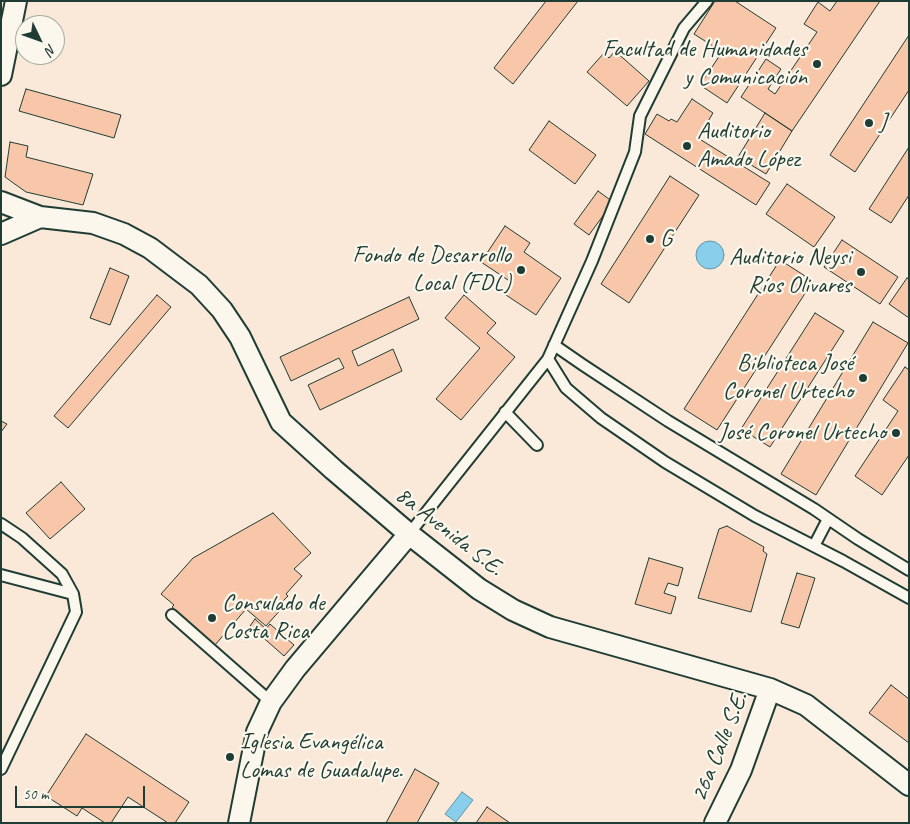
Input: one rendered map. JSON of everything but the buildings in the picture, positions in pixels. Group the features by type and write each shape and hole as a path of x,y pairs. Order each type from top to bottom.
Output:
{"street":[{"path":"1,75 16,1"},
{"name":"8a Avenida S.E.","path":"1,202 40,217 92,224 124,234 150,248 199,286 222,310 240,337 281,422 409,534 478,589 513,610 550,627 770,689 806,706 909,786"},
{"path":"1,234 40,217"},
{"path":"240,823 257,732 271,702 294,669 409,534"},
{"name":"26a Calle S.E.","path":"715,823 742,770 770,689"}],"lane":[{"path":"409,534 548,359 592,261 635,152 640,116 684,28 707,1"},
{"path":"554,345 668,421 909,570"},
{"path":"548,359 566,388 586,406 665,462 755,516 909,598"},
{"path":"505,412 537,445"},
{"path":"814,546 828,519"},
{"path":"1,524 22,538 62,574 73,594 76,612 1,769"},
{"path":"1,575 73,594"},
{"path":"172,615 271,702"}],"water":[{"path":"710,241 720,245 724,255 720,265 710,269 700,265 696,255 700,245"},
{"path":"462,792 473,800 456,822 445,814"}],"place":[{"name":"Facultad de Humanidades y Comunicación","path":"817,64"},
{"name":"J","path":"869,123"},
{"name":"Auditorio Amado López","path":"687,146"},
{"name":"G","path":"650,239"},
{"name":"Fondo de Desarrollo Local (FDL)","path":"521,270"},
{"name":"Auditorio Neysi Ríos Olivares","path":"861,272"},
{"name":"Biblioteca José Coronel Urtecho","path":"863,378"},
{"name":"José Coronel Urtecho","path":"896,433"},
{"name":"Consulado de Costa Rica","path":"212,618"},
{"name":"Iglesia Evangélica Lomas de Guadalupe.","path":"230,757"}]}
